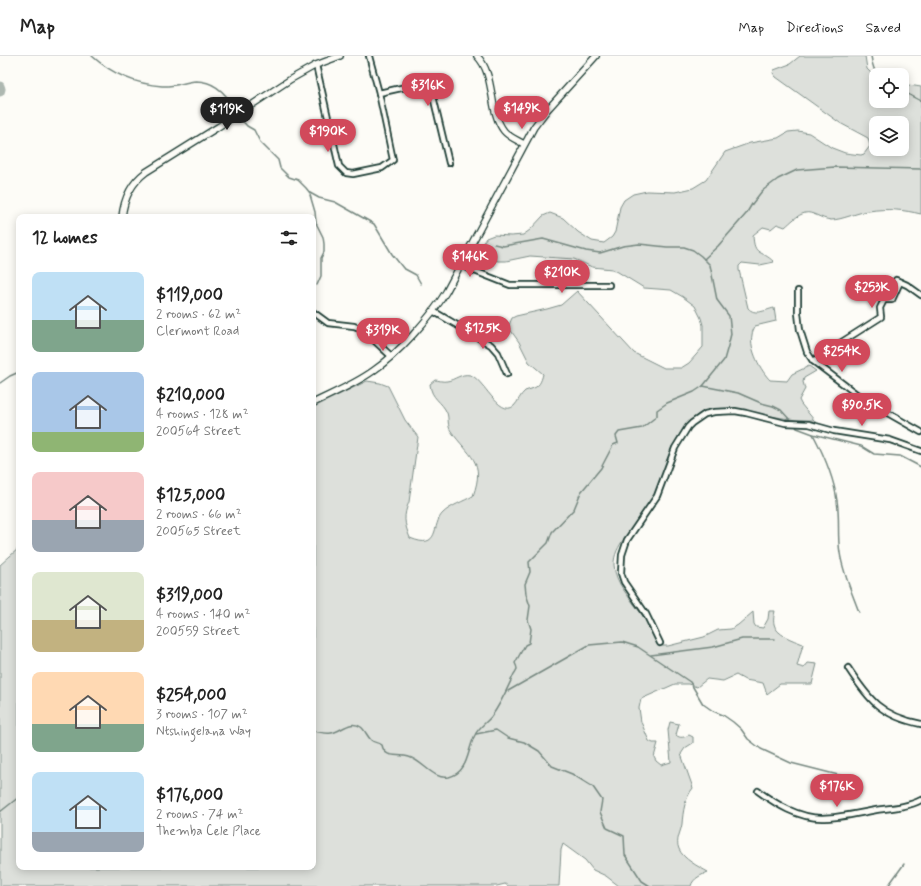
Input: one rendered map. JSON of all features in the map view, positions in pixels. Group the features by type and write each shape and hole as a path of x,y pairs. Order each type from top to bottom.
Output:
{"street":[{"path":"123,214 130,188 141,175 291,79 316,65 340,56"},
{"path":"316,65 339,166 346,173 353,174 382,168 392,160 379,93 369,56"},
{"path":"477,56 486,69 499,123 507,134 524,144"},
{"path":"316,401 373,372 391,356 433,311 446,292 534,127 547,110 596,56"},
{"path":"379,93 419,84 429,87 434,99 449,163"},
{"path":"460,264 510,285 609,286"},
{"path":"813,361 881,317 881,305 884,300 892,300 898,281 907,285 921,295"},
{"path":"798,290 800,330 807,352 813,361 863,399 921,432"},
{"path":"433,311 491,345 498,353 507,374"},
{"path":"316,314 328,322 354,326 362,329 391,356"},
{"path":"660,643 646,614 624,582 622,573 622,555 627,540 651,507 657,496 674,448 692,423 705,414 714,412 746,413 789,424 820,426 834,431 890,440 921,451"},
{"path":"848,668 864,693 873,702 890,715 899,719 921,724"},
{"path":"758,791 777,804 805,816 822,818 904,806 921,800"}],"shaded area":[{"path":"800,56 865,56 867,69 869,71 869,108 909,108 909,85 921,87 921,214 882,210 865,212 831,220 811,213 805,213 797,217 785,227 777,224 771,229 763,227 753,235 757,250 774,262 760,265 742,263 739,266 748,308 754,312 757,312 774,308 776,321 755,326 752,333 752,347 756,359 770,380 787,381 792,374 809,366 816,371 804,378 803,382 805,389 799,400 814,420 780,418 729,409 709,410 698,414 689,422 678,437 671,450 663,476 654,496 643,514 620,544 617,551 614,565 617,578 643,616 660,646 668,646 704,637 718,630 731,629 753,612 754,624 756,627 763,628 768,619 769,611 775,611 775,628 786,637 803,644 797,666 804,668 808,663 817,664 812,684 780,684 767,694 763,683 745,680 736,675 723,681 707,679 697,687 688,684 675,684 641,699 639,708 641,722 649,741 658,743 654,757 661,765 671,762 668,730 670,722 679,724 676,735 679,737 689,735 693,737 693,743 685,748 681,754 693,788 685,805 678,846 684,856 708,872 696,879 691,886 619,886 606,876 593,870 585,860 563,844 561,850 559,886 508,886 505,884 497,886 0,886 0,565 16,551 16,870 316,870 316,406 367,381 388,386 405,420 418,437 409,502 406,511 406,528 410,538 420,541 427,541 431,539 439,518 446,510 473,496 477,484 478,474 474,460 450,429 447,413 434,397 430,384 435,380 445,381 464,375 470,375 475,378 503,407 508,408 514,406 525,391 538,385 543,374 529,362 519,342 508,327 512,318 561,305 577,291 634,353 664,368 681,368 689,363 703,347 703,325 695,306 671,290 644,288 612,269 592,267 574,259 530,256 506,261 498,261 493,259 483,250 482,244 486,238 494,235 523,235 543,216 550,213 563,218 578,232 592,241 604,243 612,237 615,232 620,207 624,200 633,194 647,191 675,192 693,188 706,180 725,152 750,143 778,138 788,132 798,131 809,133 832,148 845,153 861,155 864,154 869,147 869,156 909,156 909,116 869,116 869,142 868,138 840,123 776,77 773,73 774,70 790,64"}],"waterway":[{"path":"92,56 116,73 142,83 166,86 196,81 208,83 219,89 227,97 234,108"},
{"path":"871,56 874,68"},
{"path":"0,86 0,92"},
{"path":"909,95 921,101"},
{"path":"238,116 247,126 254,130 260,142 278,160 280,168 289,177 298,180 310,193 319,198 335,202 374,224 392,254 403,268 416,275 421,284"},
{"path":"704,259 718,246 746,214 762,191 778,179 797,170 835,167 921,169"},
{"path":"310,195 315,214"},
{"path":"316,223 323,237 324,244 324,252 321,258 321,276 317,285"},
{"path":"316,732 331,733 349,725 357,725 362,728 372,741 382,745 386,753 414,759 438,776 449,777 456,774 464,765 476,732 491,717 498,707 517,669 515,663 525,645 529,643 531,629 528,620 530,606 526,594 525,584 530,572 529,562 548,543 552,532 574,509 581,492 601,468 613,445 618,443 616,436 619,432 642,428 657,416 657,410 667,403 694,392 703,386 724,360 731,334 729,316 717,300 710,265 693,250 684,247 639,244 623,246 600,253 586,251 543,239 503,246 494,244"},
{"path":"0,383 16,373"},
{"path":"703,386 738,393 761,403 773,406 781,410 791,421"},
{"path":"794,424 797,428 813,434 861,446 874,454 900,456 921,467"},
{"path":"813,434 825,458 834,483 838,507 839,547 841,560 859,612"},
{"path":"651,655 713,647 742,639 775,639"},
{"path":"508,691 589,645 622,642 638,647 690,682 703,704 733,722 741,729 748,739 761,749 791,763 858,780"},
{"path":"476,734 496,730 508,738 524,742 539,751 552,766 572,774 593,787 602,800 600,812 607,828 624,836 625,855 642,881 650,886"},
{"path":"0,812 16,799"},
{"path":"888,886 904,864"}]}
